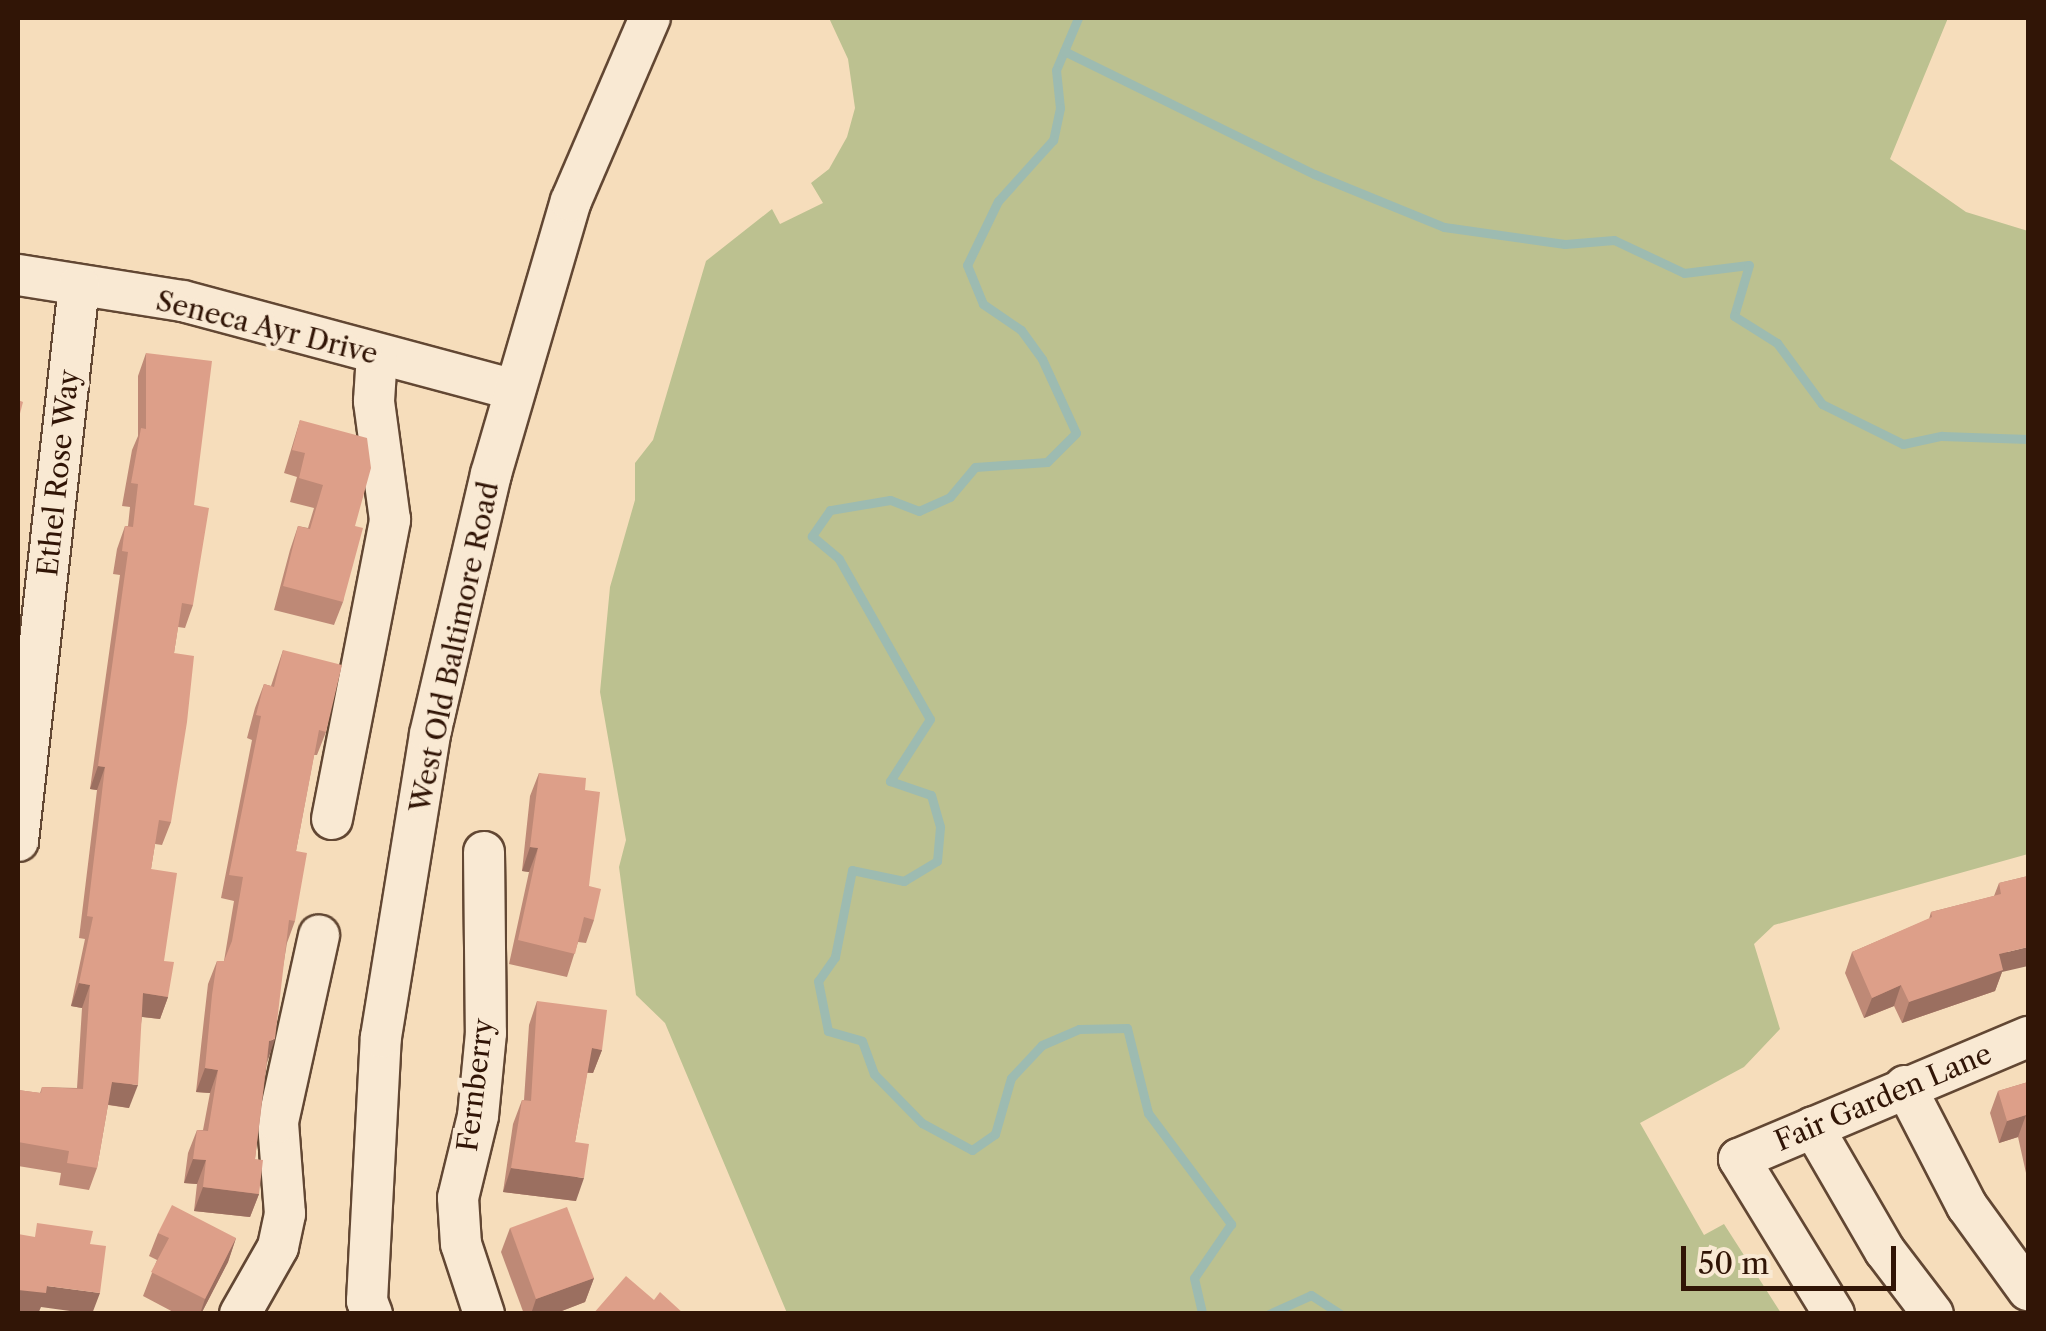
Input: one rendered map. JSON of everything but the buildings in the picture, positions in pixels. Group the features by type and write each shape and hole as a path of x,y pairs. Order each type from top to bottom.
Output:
{"street":[{"name":"West Old Baltimore Road","path":"366,1309 384,1018 430,734 514,390 571,201 650,18"},
{"name":"Seneca Ayr Drive","path":"18,275 182,301 514,390"},
{"name":"Ethel Rose Way","path":"18,841 24,716 79,285"},
{"path":"332,820 390,520 374,401 377,355"},
{"name":"Fernberry","path":"484,852 486,1032 478,1116 458,1198 461,1244 484,1314"},
{"path":"240,1314 281,1231 278,1122 319,935"},
{"name":"Fair Garden Lane","path":"1834,1314 1739,1159 2028,1037"},
{"path":"1905,1086 1968,1206 2028,1290"},
{"path":"1813,1127 1885,1251 1933,1314"}],"green space":[{"path":"829,18 1948,18 1890,159 1966,212 2028,231 2028,854 1774,925 1754,944 1780,1029 1744,1067 1640,1123 1704,1235 1724,1224 1781,1313 787,1313 665,1023 636,995 619,867 626,840 600,692 610,587 635,500 635,463 653,440 706,261 772,209 780,224 823,203 811,183 829,169 847,137 855,108 848,59"}],"waterway":[{"path":"1078,18 1056,70 1060,108 1053,140 998,201 967,265 983,304 1021,330 1042,359 1076,433 1047,462 975,467 950,497 919,511 890,500 830,510 812,536 839,559 930,719 890,781 931,795 940,827 937,861 904,881 852,870 835,957 818,981 828,1031 862,1041 874,1074 922,1123 972,1150 995,1134 1011,1078 1042,1045 1079,1029 1127,1028 1148,1113 1231,1224 1194,1278 1202,1314"},
{"path":"1064,51 1314,174 1444,227 1565,244 1614,240 1684,273 1749,265 1734,316 1777,343 1822,404 1903,444 1942,436 2028,439"},
{"path":"1269,1314 1311,1295 1340,1314"}]}
